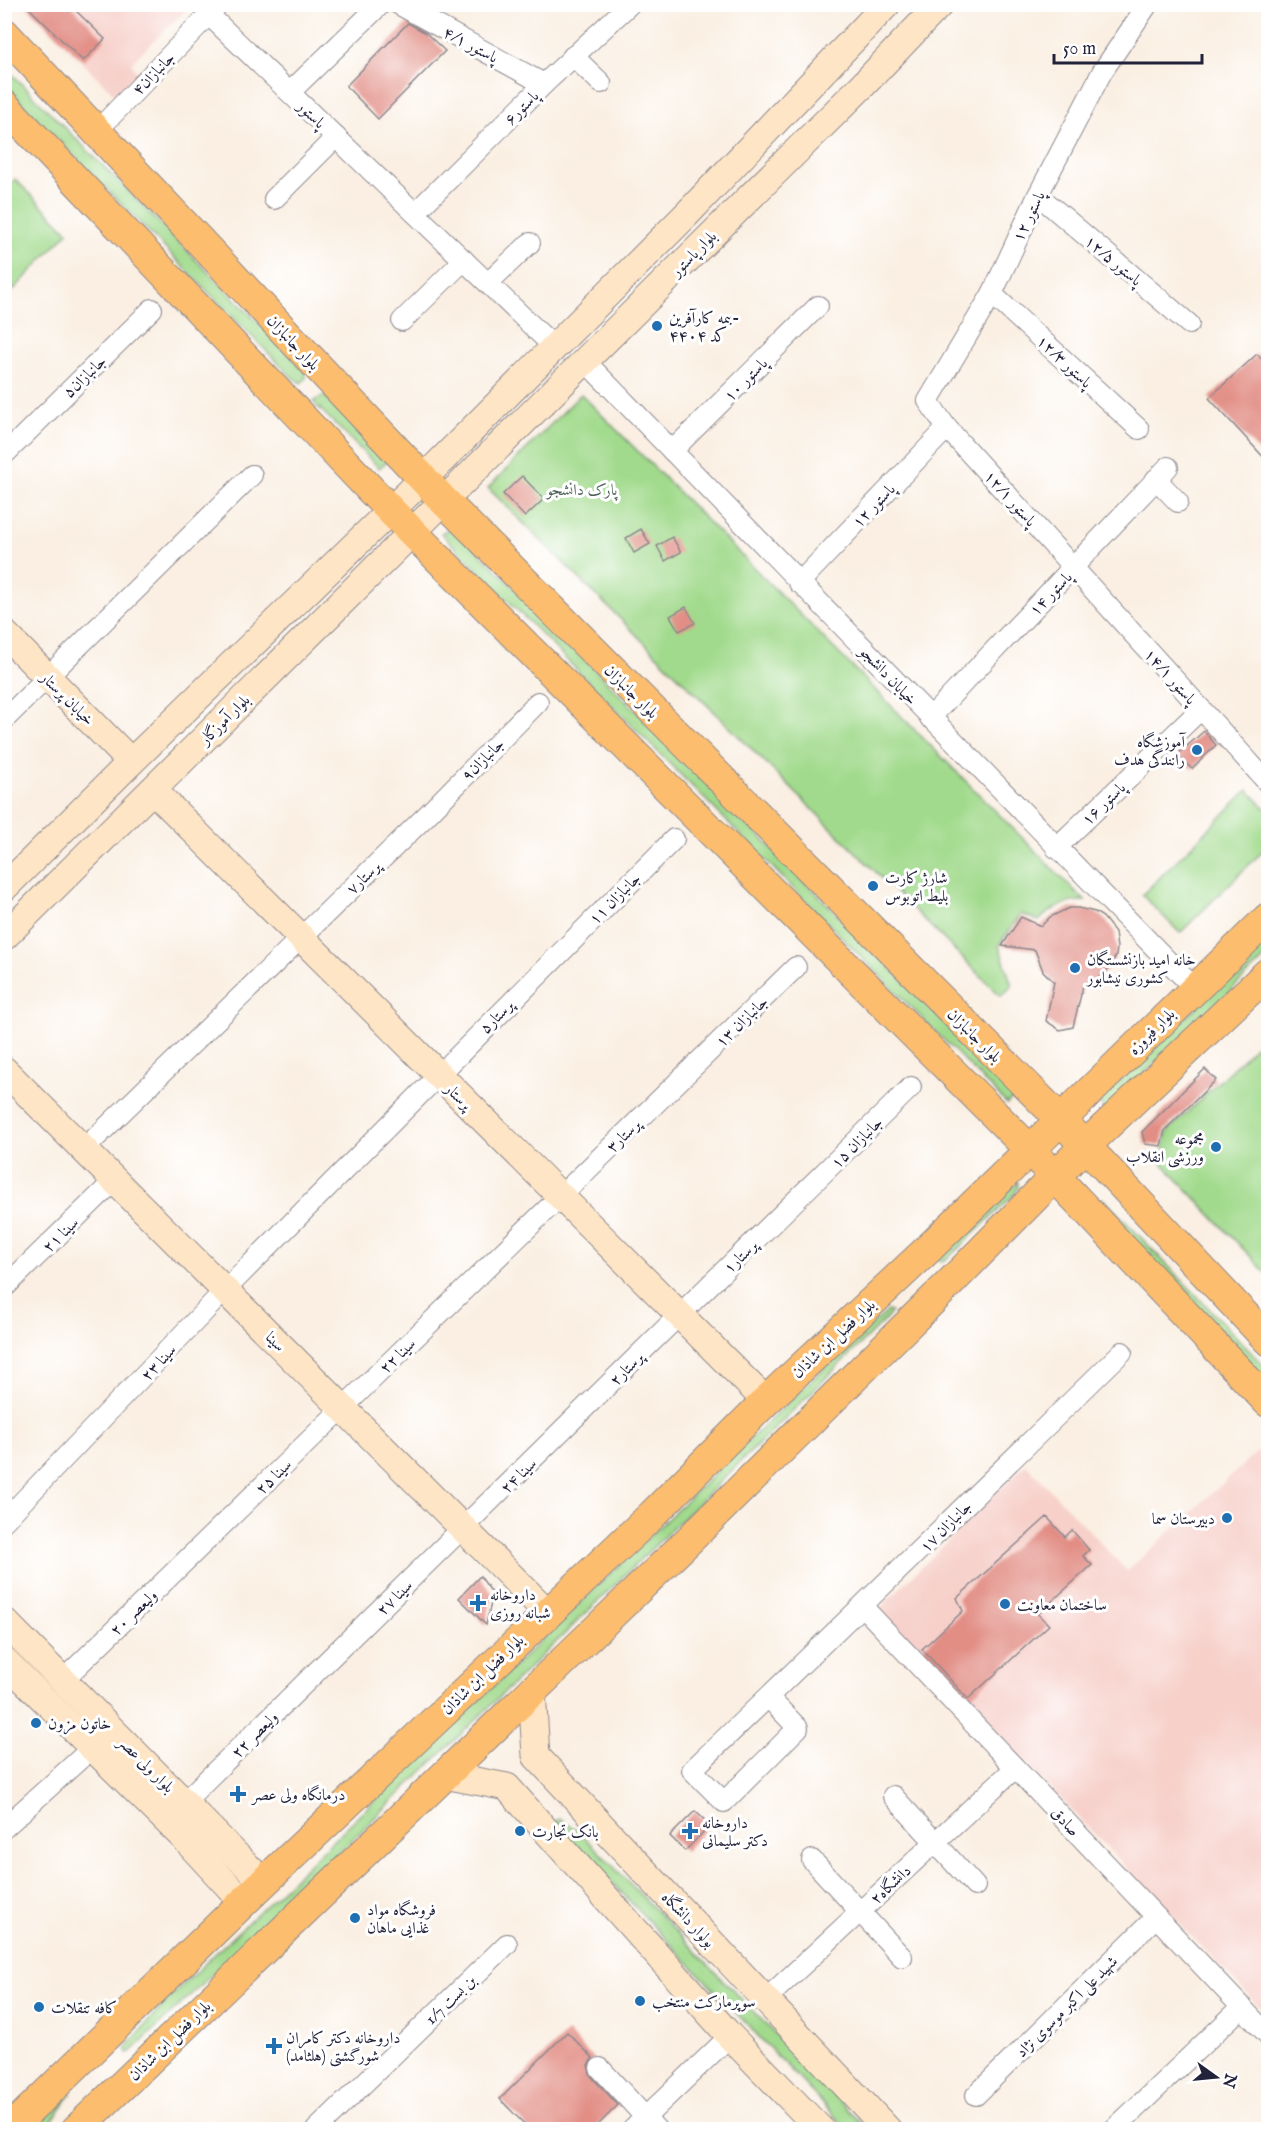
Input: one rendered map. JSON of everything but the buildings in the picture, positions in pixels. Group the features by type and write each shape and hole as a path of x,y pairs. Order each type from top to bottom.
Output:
{"main road":[{"name":"بلوار جانبازان","path":"4,33 444,501 1061,1120 1269,1340"},
{"path":"4,105 412,532 1029,1149 1269,1402"},
{"path":"286,400 311,393 319,381 318,368"},
{"name":"بلوار فیروزه","path":"1061,1120 1194,988 1269,918"},
{"path":"1085,1146 1269,973"},
{"name":"بلوار فضل ابن شاذان","path":"9,2130 253,1892 652,1515 766,1401 924,1253 1061,1120"},
{"name":"بلوار فضل ابن شاذان","path":"76,2130 683,1546 952,1281 1085,1146"},
{"path":"924,1253 952,1281"},
{"path":"92,2050 125,2083"}],"street":[{"path":"290,92 381,4"},
{"name":"پاستور ۴/۱","path":"398,4 544,84"},
{"name":"پاستور۶","path":"415,213 544,84 630,4"},
{"name":"بلوار پاستور","path":"423,479 687,213 887,4"},
{"name":"بلوار پاستور","path":"444,501 862,86 940,4"},
{"name":"۱۲ پاستور","path":"947,428 928,401 992,294 1038,195 1102,72 1146,5"},
{"name":"پاستور","path":"214,10 290,92 554,347"},
{"name":"جانبازان۴","path":"96,132 214,10"},
{"path":"573,56 601,83"},
{"path":"274,199 336,137"},
{"name":"پاستور ۱۲/۵","path":"1038,195 1189,324"},
{"path":"687,213 709,236"},
{"path":"488,283 530,243"},
{"path":"402,321 464,260"},
{"name":"پاستور ۱۲/۳","path":"992,294 1139,429"},
{"name":"پاستور ۱۰","path":"672,452 818,306"},
{"name":"جانبازان۵","path":"10,449 152,309"},
{"name":"خیابان دانشجو","path":"585,361 1194,988"},
{"name":"پاستور ۱۲/۱","path":"947,428 1074,568"},
{"name":"پاستور ۱۲","path":"799,583 947,428"},
{"name":"پاستور ۱۴","path":"930,718 1162,473 1178,502"},
{"path":"4,720 252,475"},
{"name":"بلوار آموزگار","path":"4,888 423,479"},
{"name":"بلوار آموزگار","path":"4,937 444,501"},
{"name":"پاستور ۱۴/۱","path":"1074,568 1269,783"},
{"name":"خیابان پرستار","path":"4,633 131,762"},
{"name":"جانبازان۹","path":"426,816 538,702"},
{"name":"پاستور ۱۶","path":"1056,848 1201,709"},
{"name":"پرستار","path":"153,790 766,1401"},
{"name":"پرستار۷","path":"84,1149 426,816"},
{"name":"جانبازان ۱۱","path":"554,958 674,838"},
{"name":"پرستار۵","path":"332,1182 554,958"},
{"name":"جانبازان ۱۳","path":"685,1074 796,967"},
{"name":"پرستار۳","path":"452,1302 685,1074"},
{"name":"سینا","path":"8,1079 116,1180 547,1612"},
{"name":"جانبازان ۱۵","path":"801,1197 911,1088"},
{"name":"سینا ۲۱","path":"4,1288 116,1180"},
{"name":"سینا ۲۳","path":"4,1521 332,1182"},
{"name":"پرستار۱","path":"680,1315 801,1197"},
{"name":"سینا ۲۲","path":"343,1408 452,1302"},
{"name":"پرستار۲","path":"572,1422 680,1315"},
{"name":"جانبازان ۱۷","path":"768,1697 798,1728 724,1802 692,1770 768,1697 863,1607 1122,1352"},
{"name":"سینا ۲۵","path":"203,1544 343,1408"},
{"name":"سینا ۲۴","path":"463,1528 572,1422"},
{"name":"سینا ۲۷","path":"324,1665 463,1528"},
{"name":"ولیعصر ۲۰","path":"63,1680 203,1544"},
{"name":"صادق","path":"863,1607 1269,2035"},
{"name":"بلوار ولی عصر","path":"4,1621 63,1680 253,1892"},
{"name":"بلوار ولی عصر","path":"4,1660 92,1748 190,1820"},
{"name":"ولیعصر ۲۲","path":"190,1820 324,1665"},
{"name":"بولوار دانشگاه","path":"532,1689 536,1756 888,2130"},
{"path":"4,1828 92,1748"},
{"name":"دانشگاه۲","path":"765,2001 1015,1768"},
{"path":"444,1775 507,1787 730,2036 821,2130"},
{"path":"893,1796 975,1886"},
{"path":"812,1860 902,1957"},
{"name":"شهید علی اکبر موسوی نژاد","path":"976,2095 1156,1917"},
{"name":"بن بست 1/7","path":"316,2130 507,1944"},
{"path":"1113,2130 1242,2007"},
{"path":"600,2068 645,2125 730,2036"}],"shaded area":[{"path":"25,5 191,5 131,63 137,74 115,95"},
{"path":"1257,1452 1268,1465 1268,2016 879,1609 1026,1464 1127,1571"}],"green space":[{"path":"4,66 305,370 306,378 301,383 293,378 5,86"},
{"path":"15,179 68,232 5,299 5,190"},
{"name":"پارک دانشجو","path":"581,394 1085,901 1060,906 1039,921 1021,914 999,945 1012,986 1001,996 488,488"},
{"path":"324,395 390,459 379,468 313,402"},
{"path":"454,527 1016,1095 1007,1104 441,533"},
{"path":"1248,790 1268,811 1268,846 1180,933 1142,895"},
{"path":"1268,939 1268,955 1106,1110 1098,1102"},
{"name":"مجموعه ورزشی انقلاب","path":"1268,1034 1268,1275 1161,1162 1167,1132"},
{"path":"1018,1182 1018,1188 1013,1196 946,1260 941,1262 938,1259"},
{"path":"1104,1199 1268,1370 1268,1381 1104,1209"},
{"path":"888,1311 891,1312 889,1316 606,1593 322,1869 128,2053 126,2048 164,2003 845,1348"},
{"path":"560,1819 581,1833 867,2129 847,2129 557,1825 555,1821"},
{"path":"72,2093 46,2129 34,2129"}],"place":[{"name":"بیمه کارآفرین- کد ۴۴۰۴","path":"657,326"},
{"name":"آموزشگاه رانندگی هدف","path":"1197,750"},
{"name":"شارژ کارت بلیط اتوبوس","path":"873,886"},
{"name":"خانه امید بازنشستگان کشوری نیشابور","path":"1075,968"},
{"name":"مجموعه ورزشی انقلاب","path":"1216,1147"},
{"name":"دبیرستان سما","path":"1227,1518"},
{"name":"داروخانه شبانه روزی","path":"478,1603"},
{"name":"ساختمان معاونت","path":"1005,1604"},
{"name":"خاتون مزون","path":"36,1723"},
{"name":"درمانگاه ولی عصر","path":"238,1794"},
{"name":"بانک تجارت","path":"520,1831"},
{"name":"داروخانه دکتر سلیمانی","path":"690,1831"},
{"name":"فروشگاه مواد غذایی ماهان","path":"355,1918"},
{"name":"سوپرمارکت منتخب","path":"640,2001"},
{"name":"کافه تنقلات","path":"39,2007"},
{"name":"داروخانه دکتر کامران شورگشتی (هلثامد)","path":"274,2046"}]}
